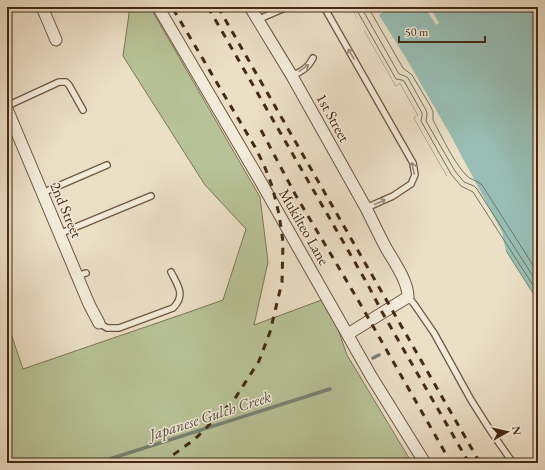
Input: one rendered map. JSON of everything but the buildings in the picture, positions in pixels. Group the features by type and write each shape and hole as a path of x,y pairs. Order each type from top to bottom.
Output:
{"street":[{"path":"42,7 56,40"},
{"name":"Mukilteo Lane","path":"158,7 258,177 371,376 424,463"},
{"name":"1st Street","path":"250,7 292,76 366,208 404,280 408,291 408,297"},
{"name":"2nd Street","path":"7,109 59,234 82,275 89,304 99,322"},
{"path":"348,334 408,297"}],"lane":[{"path":"257,20 287,7"},
{"path":"324,7 413,163 415,175 411,184 393,196 366,208"},
{"path":"292,76 306,68 313,58"},
{"path":"7,109 59,82 66,82 83,110"},
{"path":"42,193 107,165"},
{"path":"59,234 152,196"},
{"path":"99,322 107,328 119,328 173,308 179,303 180,291 171,272"},
{"path":"408,297 434,334 471,400 513,463"}],"green space":[{"path":"130,7 150,7 260,197 268,262 254,325 327,298 347,355 412,463 7,463 7,322 23,369 223,300 246,229 205,185 123,56"}],"water":[{"path":"351,7 538,7 538,301 470,194 447,176 414,118 418,115 400,83 396,86"}],"pier":[{"path":"351,7 392,7 379,15 406,58 451,136 502,232 507,256 468,195 457,190 448,180 414,118 418,115 400,83 396,86 364,30 362,31"},
{"path":"425,7 430,7 439,23 436,25"}],"waterway":[{"name":"Japanese Gulch Creek","path":"373,358 379,355"},
{"name":"Japanese Gulch Creek","path":"97,463 330,389"}],"railway":[{"path":"162,463 195,439 234,400 259,361 270,332 282,282 283,242 279,214 272,186 264,165 255,147 172,7"},
{"path":"208,7 469,463"},
{"path":"218,7 480,463"},
{"path":"261,130 295,194 358,300 451,463"}]}
